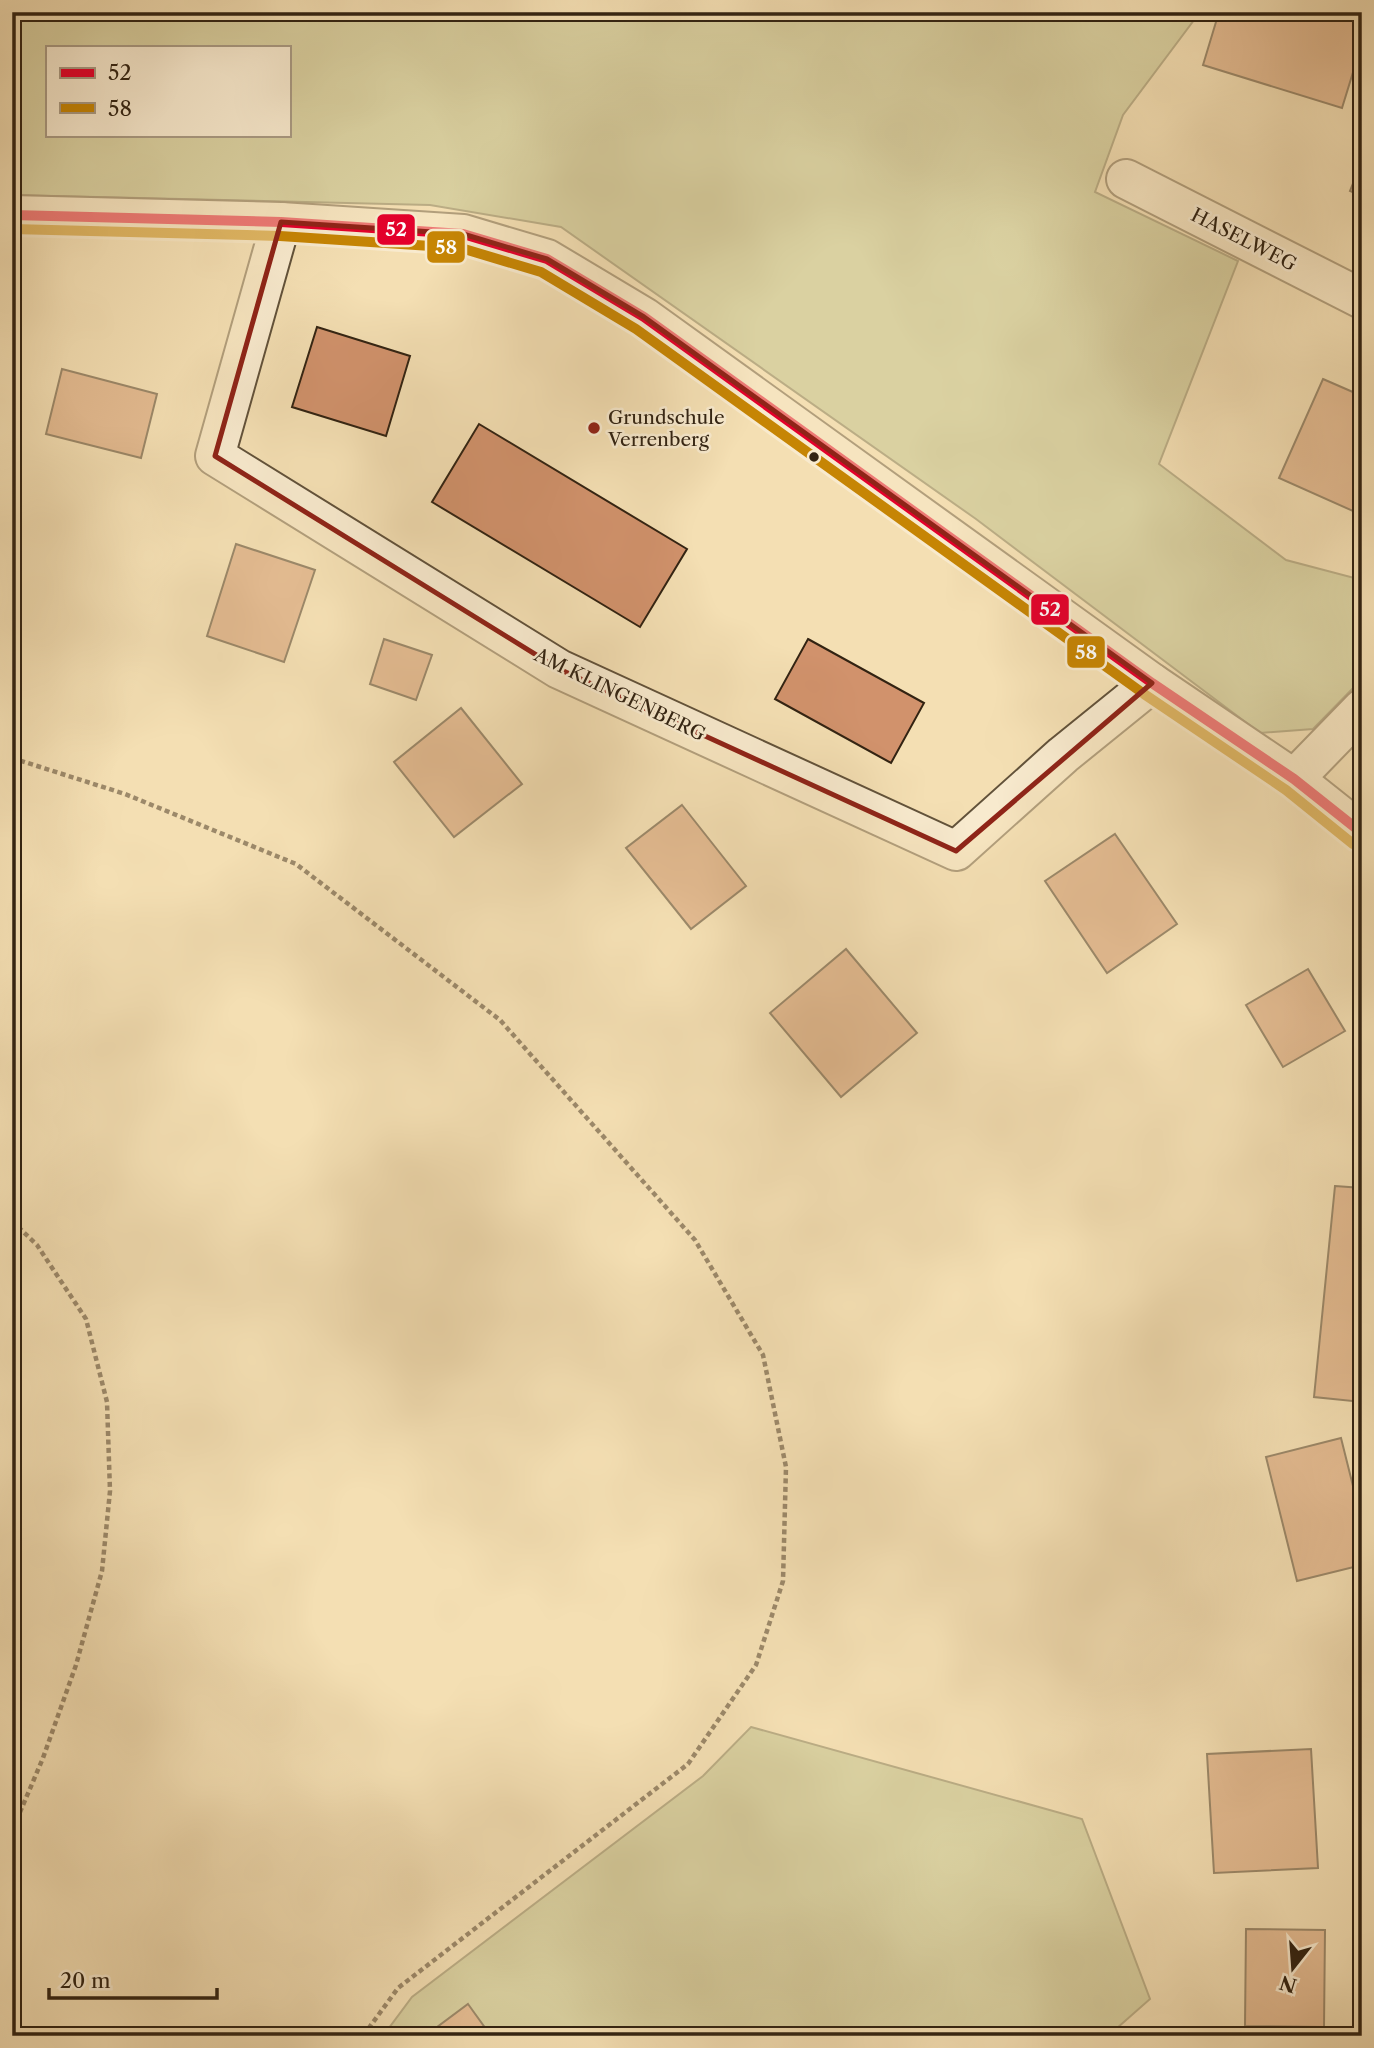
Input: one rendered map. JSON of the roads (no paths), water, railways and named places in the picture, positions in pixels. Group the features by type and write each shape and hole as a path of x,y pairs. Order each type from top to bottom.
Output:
{"street":[{"name":"HASELWEG","path":"1126,179 1362,299"},
{"path":"12,215 281,222 463,234 547,259 644,317 1152,683 1294,779 1362,833"},
{"name":"AM KLINGENBERG","path":"281,222 215,456 559,668 956,851 1063,755 1152,683"},
{"path":"1294,779 1362,709"}],"place":[{"name":"Grundschule Verrenberg","path":"594,428"}]}
